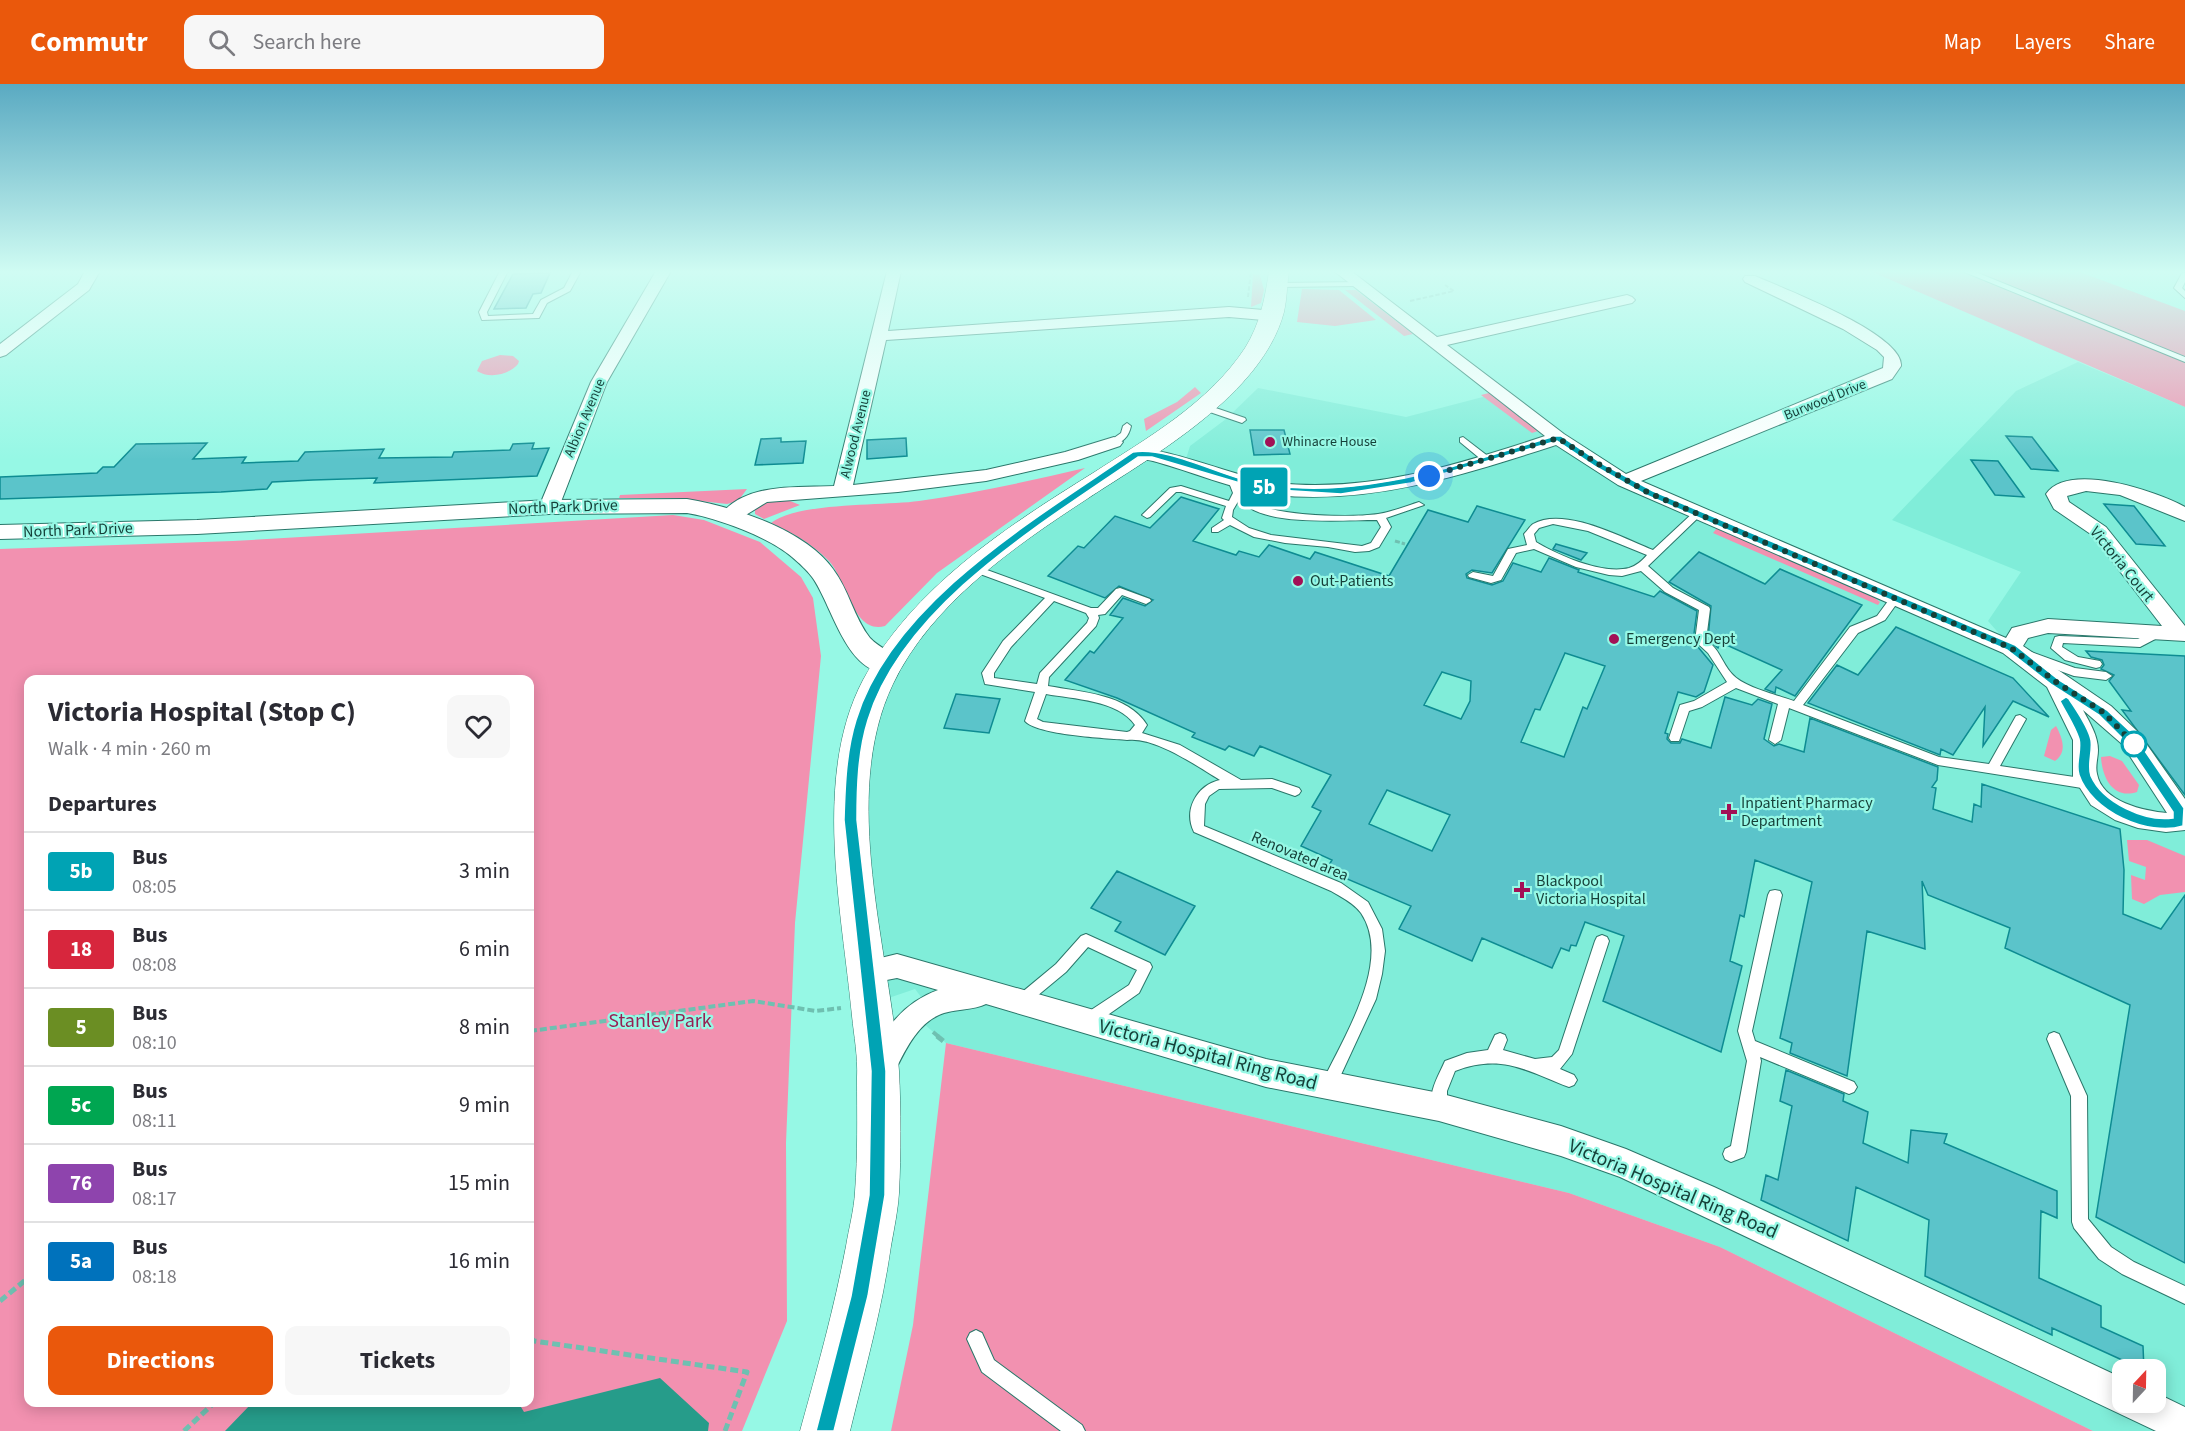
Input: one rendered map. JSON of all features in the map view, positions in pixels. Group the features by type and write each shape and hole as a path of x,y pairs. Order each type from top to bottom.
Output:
{"main road":[{"path":"825,1431 860,1296 877,1195 879,1071 851,830 851,781 862,720 888,664 931,608 1125,448 1162,436 1204,406 1240,373 1266,334"}],"street":[{"path":"3,347 21,334"},
{"name":"Albion Avenue","path":"549,507 599,382 627,334"},
{"path":"880,336 914,334"},
{"path":"1421,334 1558,438 1625,481 2011,648 2056,682 2103,712 2130,738 2180,811 2179,822 2164,824 2129,815 2113,807 2088,784 2084,774 2085,740 2056,682"},
{"path":"1433,343 1474,334"},
{"name":"Burwood Drive","path":"1625,481 1886,375 1892,369 1894,362 1892,355 1874,339 1863,334"},
{"name":"Alwood Avenue","path":"842,491 880,336"},
{"path":"1162,436 1186,459 1206,471"},
{"path":"729,517 753,500 765,496 939,483 1125,448 1260,486 1318,492 1364,490 1411,480 1558,438"},
{"name":"Victoria Court","path":"2183,634 2099,531 2061,505 2056,494 2066,488 2132,490 2156,498 2185,515"},
{"name":"North Park Drive","path":"0,532 196,527 549,507 678,505 710,510 729,517 773,534 799,550 823,573 859,644 888,664"},
{"path":"2011,648 2020,633 2048,626 2183,634"},
{"name":"Victoria Hospital Ring Road","path":"866,972 897,966 1266,1073 1491,1119 1626,1164 1703,1198 2112,1392"},
{"name":"Victoria Hospital Ring Road","path":"879,1071 896,1039 911,1019 927,1005 951,998 1005,999"},
{"path":"2158,1413 2185,1426"}],"lane":[{"path":"2121,334 2185,360"},
{"path":"1204,406 1242,420"},
{"path":"1125,448 1127,426"},
{"path":"1463,440 1486,459"},
{"path":"1233,480 1238,493 1230,504 1227,518 1288,541 1321,543 1358,550 1368,549 1381,537 1386,528 1383,520 1378,517"},
{"path":"1260,486 1251,506 1264,512 1334,518 1378,517 1419,505"},
{"path":"1147,515 1173,490 1181,489 1230,504"},
{"path":"1654,554 1612,531 1573,522 1553,521 1536,526 1529,534 1530,543 1543,552 1612,572 1631,572 1642,567 1698,513"},
{"path":"1215,530 1230,521"},
{"path":"1473,575 1491,580 1497,578 1512,551 1534,546"},
{"path":"1642,567 1669,590 1705,609 1700,641 1717,655 1724,675 1735,683 1938,761 2088,784"},
{"path":"976,569 1090,611 1101,612 1120,591 1146,601"},
{"path":"1052,597 1007,644 986,678 995,683 1095,699 1134,714 1141,725 1134,735"},
{"path":"1797,705 1854,630 1881,618 1896,599"},
{"path":"1090,611 1094,618 1092,624 1044,676 1042,689 1031,715 1034,723 1127,736 1134,735 1176,748 1238,784"},
{"path":"2096,664 2070,659 2060,653 2056,648 2057,643 2059,640 2069,639 2140,643 2157,633"},
{"path":"2011,648 2074,672 2106,676"},
{"path":"1676,738 1684,708 1698,704 1735,683"},
{"path":"1775,740 1784,703"},
{"path":"1992,769 2020,719"},
{"name":"Renovated area","path":"1295,791 1270,781 1216,785 1202,796 1195,816 1198,829 1336,887 1357,899 1368,910 1378,942 1379,959 1372,990 1328,1087"},
{"path":"1731,1154 1738,1152 1749,1101 1754,1061 1745,1038 1745,1031 1775,895"},
{"path":"1005,999 1061,968 1086,940 1145,967 1134,989 1086,1022"},
{"path":"1536,1065 1555,1064 1565,1054 1602,941"},
{"path":"2054,1040 2079,1096 2080,1222 2105,1253 2128,1268 2185,1294"},
{"path":"1750,1046 1850,1087"},
{"path":"1439,1107 1439,1091 1448,1062 1497,1047 1569,1080"},
{"path":"976,1339 988,1366 1076,1431"}],"path":[{"path":"534,1030 753,1001 816,1011 846,1007"},
{"path":"0,1301 24,1281"},
{"path":"534,1341 747,1372 725,1431"},
{"path":"184,1431 210,1407"}],"shaded area":[{"name":"Blackpool Victoria Hospital","path":"2078,362 2185,407 2185,1431 2093,1431 1720,1247 1569,1193 946,1043 924,1024 927,1005 915,989 871,1004 855,748 931,608 1137,454 1186,459 1190,446 1226,419 1258,388 1406,417 1498,393 1600,465 2010,646 1988,621 2021,572 1892,520 2016,391"},
{"path":"660,1378 709,1423 708,1431 225,1431 248,1407 521,1407 524,1412"}],"green space":[{"path":"2016,334 2185,334 2185,407"},
{"path":"500,355 513,356 519,361 518,364 499,375 487,375 477,371 482,361"},
{"path":"1195,387 1201,393 1146,431 1144,419 1177,402"},
{"path":"1489,393 1538,431 1532,433 1481,395"},
{"path":"1085,468 937,573 885,626 874,627 858,614 829,561 801,539 771,523 783,516 800,511 940,498"},
{"path":"747,489 738,501 727,504 673,498 619,498 620,495"},
{"path":"785,499 800,505 764,519 755,514 755,508 763,502"},
{"name":"Stanley Park","path":"673,515 704,520 760,542 801,577 813,598 821,656 795,923 786,1143 787,1321 742,1431 0,1431 0,549 233,541"},
{"path":"1717,528 1870,594 1880,602 1878,605 1713,533"},
{"path":"2056,726 2063,749 2055,761 2044,756 2051,730"},
{"path":"2110,756 2122,761 2139,785 2137,792 2121,793 2110,785 2106,779 2101,757"},
{"path":"2127,840 2147,840 2185,856 2185,892 2160,895 2144,904 2132,899 2131,875 2145,880 2146,867 2129,861"},
{"path":"946,1043 1569,1193 1720,1247 2093,1431 891,1431 913,1325"}],"building":[{"name":"Whinacre House","path":"1250,430 1284,430 1290,454 1254,455"},
{"path":"2006,436 2032,437 2058,471 2031,469"},
{"path":"781,438 781,442 806,441 803,463 755,465 761,439"},
{"path":"906,438 907,456 867,459 867,440"},
{"path":"207,443 193,459 246,457 242,463 298,461 305,452 384,449 379,458 452,457 454,452 510,450 513,444 534,443 532,449 549,448 537,476 374,483 377,478 313,480 272,482 267,489 221,492 0,499 0,477 97,473 103,467 114,467 136,444"},
{"path":"1971,460 1998,461 2024,497 1995,495"},
{"path":"1181,497 1219,509 1193,541 1236,555 1239,551 1259,557 1269,545 1310,559 1315,552 1389,576 1428,510 1468,522 1477,506 1525,520 1492,573 1472,570 1466,574 1467,578 1492,585 1503,581 1513,563 1541,572 1549,558 1579,570 1578,572 1654,597 1660,591 1697,611 1693,641 1713,665 1704,692 1696,697 1678,692 1665,733 1668,734 1667,739 1671,743 1680,743 1682,739 1711,748 1725,697 1752,705 1758,699 1772,704 1764,739 1774,746 1779,744 1804,752 1810,718 1938,767 1937,780 1932,787 1936,788 1933,809 1972,822 1974,804 1981,807 1982,784 2120,829 2124,870 2123,914 2161,929 2185,895 2185,1263 2096,1217 2130,1005 2005,948 2010,928 1928,895 1922,881 1925,949 1867,931 1847,1076 1790,1053 1792,1043 1780,1038 1812,882 1755,860 1744,917 1740,915 1730,961 1742,966 1721,1052 1603,1001 1624,936 1585,922 1576,946 1571,945 1569,951 1561,948 1552,968 1482,938 1472,961 1399,929 1411,906 1326,870 1332,860 1301,846 1321,811 1312,807 1331,775 1260,746 1254,756 1229,746 1225,750 1192,737 1195,733 1117,698 1065,680 1090,651 1094,653 1123,618 1110,615 1123,598 1145,606 1153,600 1119,586 1105,598 1048,576 1078,546 1084,548 1115,516 1150,528","holes":["1565,653 1605,666 1587,709 1583,707 1564,757 1521,742 1535,709 1540,710","1442,672 1471,681 1470,701 1461,719 1424,705","1387,790 1450,815 1432,851 1369,824"]},
{"path":"2104,504 2134,506 2165,546 2136,544"},
{"path":"1556,544 1587,553 1581,560 1553,549"},
{"path":"1699,552 1765,584 1780,569 1862,605 1795,696 1776,687 1775,693 1765,689 1782,670 1720,642 1718,648 1708,639 1711,606 1669,582"},
{"path":"1896,627 2013,678 2049,717 2013,701 1983,746 1985,707 1953,755 1941,749 1940,755 1808,703 1837,665 1858,675"},
{"path":"2086,651 2185,656 2185,795 2122,710 2131,711 2109,681 2114,675 2101,669 2104,665 2102,660 2091,657"},
{"path":"956,694 1000,699 989,733 944,728"},
{"path":"1117,871 1195,906 1165,955 1115,931 1121,922 1091,908"},
{"path":"1786,1070 1844,1094 1843,1101 1868,1112 1863,1143 1908,1163 1911,1130 1947,1134 1944,1143 2057,1191 2057,1218 2041,1211 2039,1278 2101,1306 2101,1327 2143,1346 2144,1359 2120,1359 2052,1328 2052,1335 1925,1276 1929,1220 1856,1187 1848,1241 1761,1200 1766,1175 1778,1180 1792,1106 1780,1101"}],"bus line":[{"name":"5b","path":"825,1431 860,1296 877,1195 879,1071 850,820 851,781 855,748 862,720 888,664 931,608 976,569 1047,514 1137,454 1153,455 1260,486 1341,492 1364,490 1411,480 1558,438 1625,481 1649,493 2011,648 2056,682 2103,712 2130,738 2180,811 2179,822 2164,824 2138,818 2113,807 2095,793 2084,774 2085,740 2066,701"}],"place":[{"name":"Whinacre House","path":"1270,442"},
{"name":"Out-Patients","path":"1298,581"},
{"name":"Emergency Dept","path":"1614,639"},
{"name":"Inpatient Pharmacy Department","path":"1729,812"},
{"name":"Blackpool Victoria Hospital","path":"1522,890"}],"route":[{"path":"1429,476 1558,438 1625,481 1649,493 2011,648 2056,682 2103,712 2134,744"}]}
